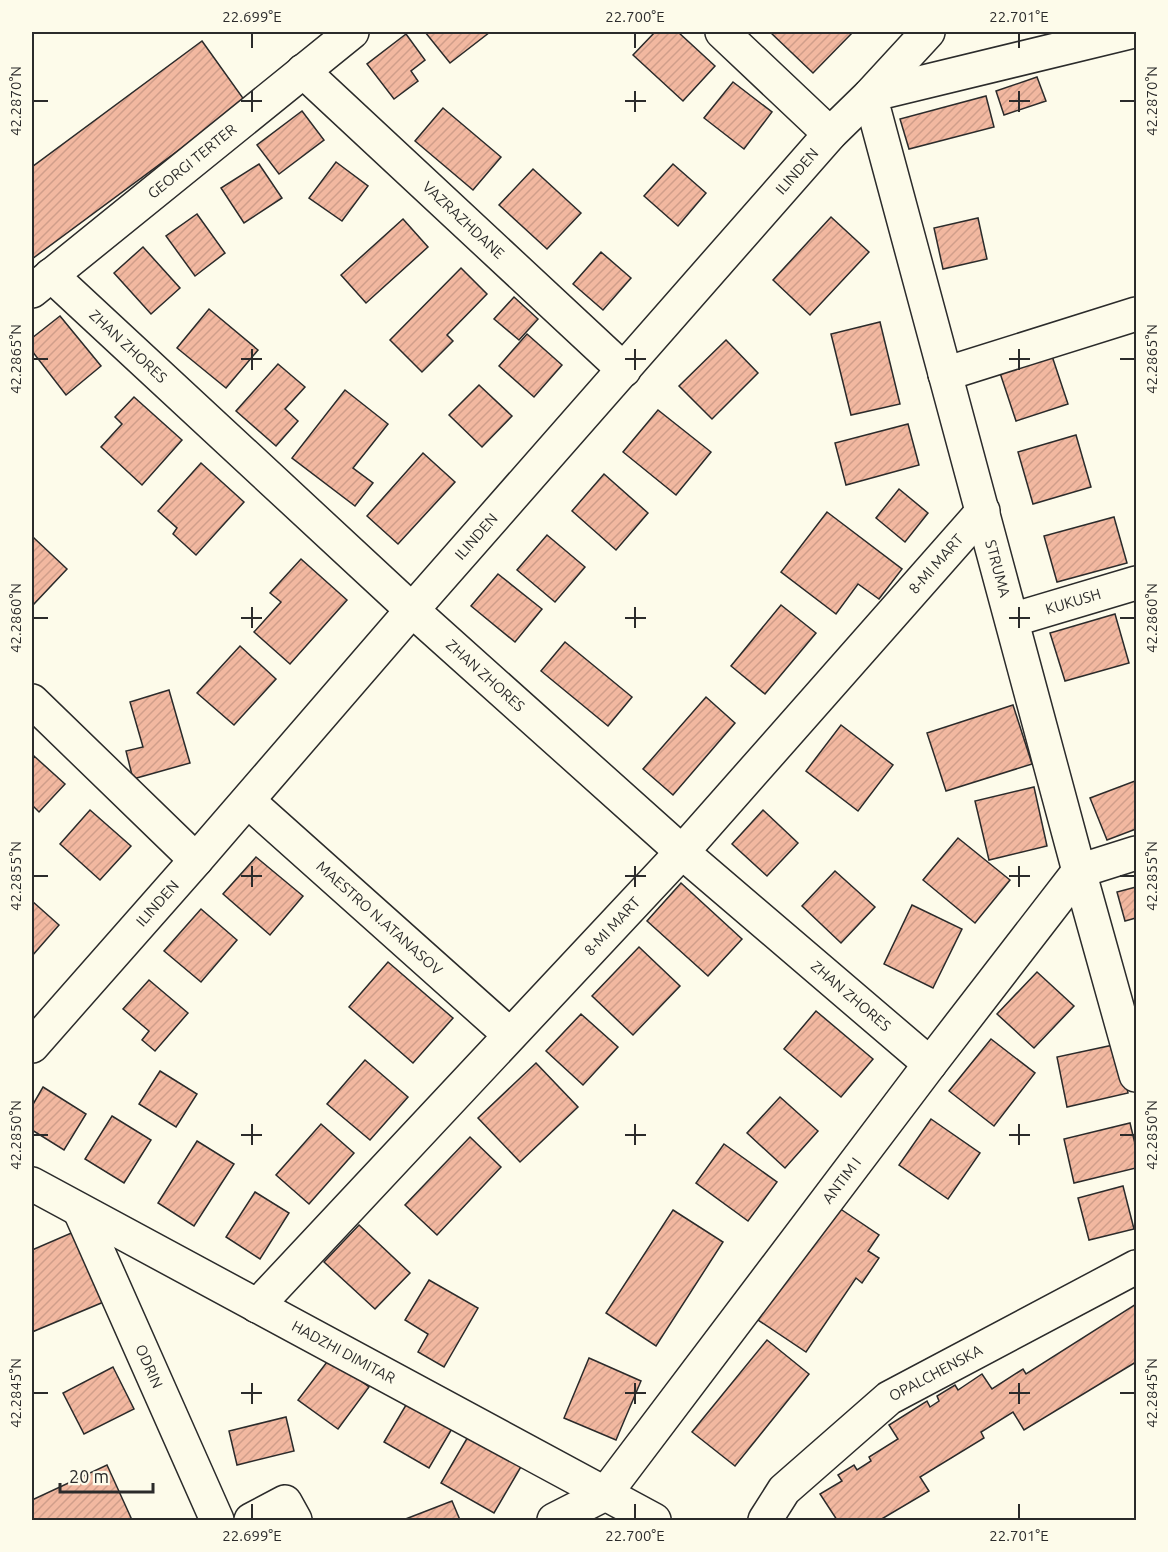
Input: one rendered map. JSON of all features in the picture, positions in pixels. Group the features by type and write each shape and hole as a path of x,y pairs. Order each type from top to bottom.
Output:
{"street":[{"name":"GEORGI TERTER","path":"41,283 352,32"},
{"path":"722,32 830,134"},
{"name":"ILINDEN","path":"32,1046 830,134 870,95 928,32"},
{"path":"870,95 1130,32"},
{"name":"VAZRAZHDANE","path":"303,71 624,370"},
{"name":"STRUMA","path":"870,95 1079,871 1137,1075"},
{"name":"ZHAN ZHORES","path":"41,283 682,852 930,1064"},
{"path":"945,374 1137,314"},
{"name":"8-MI MART","path":"257,1306 682,852 983,511"},
{"name":"KUKUSH","path":"1012,620 1137,583"},
{"path":"32,701 196,860"},
{"name":"MAESTRO N.ATANASOV","path":"248,801 510,1035"},
{"path":"1079,871 1137,853"},
{"name":"ANTIM I","path":"554,1521 605,1494 1079,871"},
{"name":"HADZHI DIMITAR","path":"32,1184 654,1521"},
{"name":"ODRIN","path":"80,1211 217,1521"},
{"name":"OPALCHENSKA","path":"765,1521 784,1490 889,1398 1137,1267"},
{"path":"251,1521 285,1502 295,1521"}],"building":[{"path":"425,32 490,32 450,63"},
{"path":"655,32 678,32 715,66 683,101 633,55"},
{"path":"770,32 853,32 813,73"},
{"path":"406,34 425,60 411,71 418,81 394,99 367,64"},
{"path":"202,41 245,101 32,259 32,167"},
{"path":"1037,77 1046,101 1004,115 996,91"},
{"path":"733,82 772,112 744,149 704,118"},
{"path":"986,96 994,127 909,149 900,119"},
{"path":"443,108 501,157 473,190 415,141"},
{"path":"302,111 324,140 279,174 257,145"},
{"path":"336,162 368,186 342,221 309,198"},
{"path":"259,164 282,198 244,223 221,188"},
{"path":"673,164 706,193 678,226 644,196"},
{"path":"533,169 581,213 547,249 499,205"},
{"path":"197,214 225,253 195,276 166,236"},
{"path":"831,217 869,252 810,315 773,280"},
{"path":"978,218 987,259 943,269 934,228"},
{"path":"403,219 428,247 366,303 341,275"},
{"path":"143,247 180,288 151,314 114,273"},
{"path":"601,252 631,278 603,310 573,284"},
{"path":"461,268 487,294 447,335 453,341 422,372 390,340"},
{"path":"514,297 538,319 519,340 494,319"},
{"path":"209,309 258,350 226,388 177,348"},
{"path":"60,316 101,366 66,395 32,351 32,338"},
{"path":"880,322 900,404 851,415 831,334"},
{"path":"527,334 562,365 534,397 499,366"},
{"path":"726,340 758,373 712,419 679,386"},
{"path":"1052,356 1068,404 1016,421 1000,373"},
{"path":"278,364 305,387 285,409 298,421 276,446 236,411"},
{"path":"479,385 512,416 482,447 449,415"},
{"path":"345,390 388,424 353,468 373,483 355,506 292,458"},
{"path":"134,397 182,440 142,485 101,447 122,424 115,417"},
{"path":"658,410 711,452 676,495 623,452"},
{"path":"908,424 919,465 846,485 835,443"},
{"path":"1076,435 1091,487 1033,504 1018,452"},
{"path":"423,453 455,482 398,544 367,516"},
{"path":"201,463 244,502 196,555 173,534 177,528 158,511"},
{"path":"604,474 648,513 616,550 572,511"},
{"path":"899,489 928,513 905,542 876,518"},
{"path":"827,512 902,569 879,599 858,584 836,614 781,572"},
{"path":"1114,517 1127,563 1057,582 1044,536"},
{"path":"547,535 585,567 555,602 517,570"},
{"path":"34,538 67,569 32,606 32,541"},
{"path":"301,559 347,600 290,664 254,632 281,602 270,593"},
{"path":"498,574 542,609 515,642 471,606"},
{"path":"781,605 816,633 765,694 731,666"},
{"path":"1115,614 1129,663 1065,681 1050,633"},
{"path":"565,642 632,697 608,726 541,671"},
{"path":"240,646 276,679 234,725 197,693"},
{"path":"169,690 190,763 133,779 126,751 143,747 130,702"},
{"path":"706,697 735,723 673,795 643,769"},
{"path":"1013,705 1032,764 946,791 927,733"},
{"path":"841,725 893,765 858,811 806,771"},
{"path":"34,756 65,784 39,812 32,805 32,759"},
{"path":"1135,781 1136,829 1107,840 1090,798"},
{"path":"1034,787 1047,846 989,860 975,801"},
{"path":"90,810 131,846 100,880 60,844"},
{"path":"763,810 798,843 767,876 732,844"},
{"path":"958,838 1010,880 975,923 923,880"},
{"path":"256,857 303,896 270,935 223,894"},
{"path":"835,871 875,907 841,943 802,906"},
{"path":"681,883 742,939 708,976 647,921"},
{"path":"1136,887 1136,918 1125,921 1117,892"},
{"path":"32,901 59,925 32,956"},
{"path":"912,905 962,929 933,988 884,964"},
{"path":"201,909 237,940 201,982 164,951"},
{"path":"639,947 680,986 633,1035 592,996"},
{"path":"388,962 453,1018 413,1063 349,1007"},
{"path":"1037,972 1074,1006 1034,1048 997,1014"},
{"path":"149,980 188,1013 155,1051 142,1040 149,1031 123,1009"},
{"path":"816,1011 873,1059 841,1097 784,1049"},
{"path":"581,1014 618,1047 583,1085 546,1051"},
{"path":"991,1039 1035,1073 994,1126 949,1091"},
{"path":"1118,1044 1128,1093 1067,1107 1057,1057"},
{"path":"365,1060 408,1097 370,1140 327,1104"},
{"path":"536,1063 578,1107 520,1162 478,1118"},
{"path":"160,1071 197,1094 176,1127 139,1104"},
{"path":"43,1087 86,1114 64,1150 32,1130 32,1106"},
{"path":"780,1097 818,1131 785,1168 747,1133"},
{"path":"112,1116 151,1140 124,1183 85,1159"},
{"path":"931,1119 980,1153 948,1199 899,1165"},
{"path":"1130,1123 1136,1148 1136,1168 1074,1183 1064,1139"},
{"path":"321,1124 354,1153 309,1204 276,1175"},
{"path":"470,1137 501,1167 437,1235 405,1205"},
{"path":"197,1141 234,1164 194,1226 158,1203"},
{"path":"724,1144 777,1182 748,1221 696,1183"},
{"path":"1123,1186 1134,1229 1089,1240 1078,1198"},
{"path":"255,1192 289,1213 260,1259 226,1237"},
{"path":"839,1208 879,1235 868,1251 879,1258 862,1283 856,1278 806,1352 758,1320 805,1243 812,1248"},
{"path":"673,1210 723,1242 656,1346 606,1313"},
{"path":"359,1225 410,1273 375,1309 324,1262"},
{"path":"76,1231 106,1301 32,1332 32,1250"},
{"path":"429,1280 478,1308 444,1367 418,1352 428,1334 405,1320"},
{"path":"1136,1304 1136,1362 1024,1430 1013,1412 981,1432 984,1438 920,1477 929,1491 880,1520 837,1520 820,1494 842,1481 838,1475 854,1465 857,1470 871,1461 869,1457 898,1439 889,1425 927,1401 930,1407 939,1401 937,1396 955,1385 958,1390 982,1374 992,1389 1023,1369 1026,1374"},
{"path":"767,1340 809,1374 735,1466 692,1432"},
{"path":"330,1358 369,1387 338,1429 298,1400"},
{"path":"589,1358 641,1381 616,1440 564,1418"},
{"path":"113,1367 134,1409 84,1434 63,1393"},
{"path":"409,1400 453,1427 429,1468 384,1442"},
{"path":"286,1417 294,1451 237,1465 229,1431"},
{"path":"469,1435 522,1465 494,1513 441,1483"},
{"path":"107,1465 132,1520 32,1520 32,1500"},
{"path":"452,1501 460,1520 403,1520"}]}
